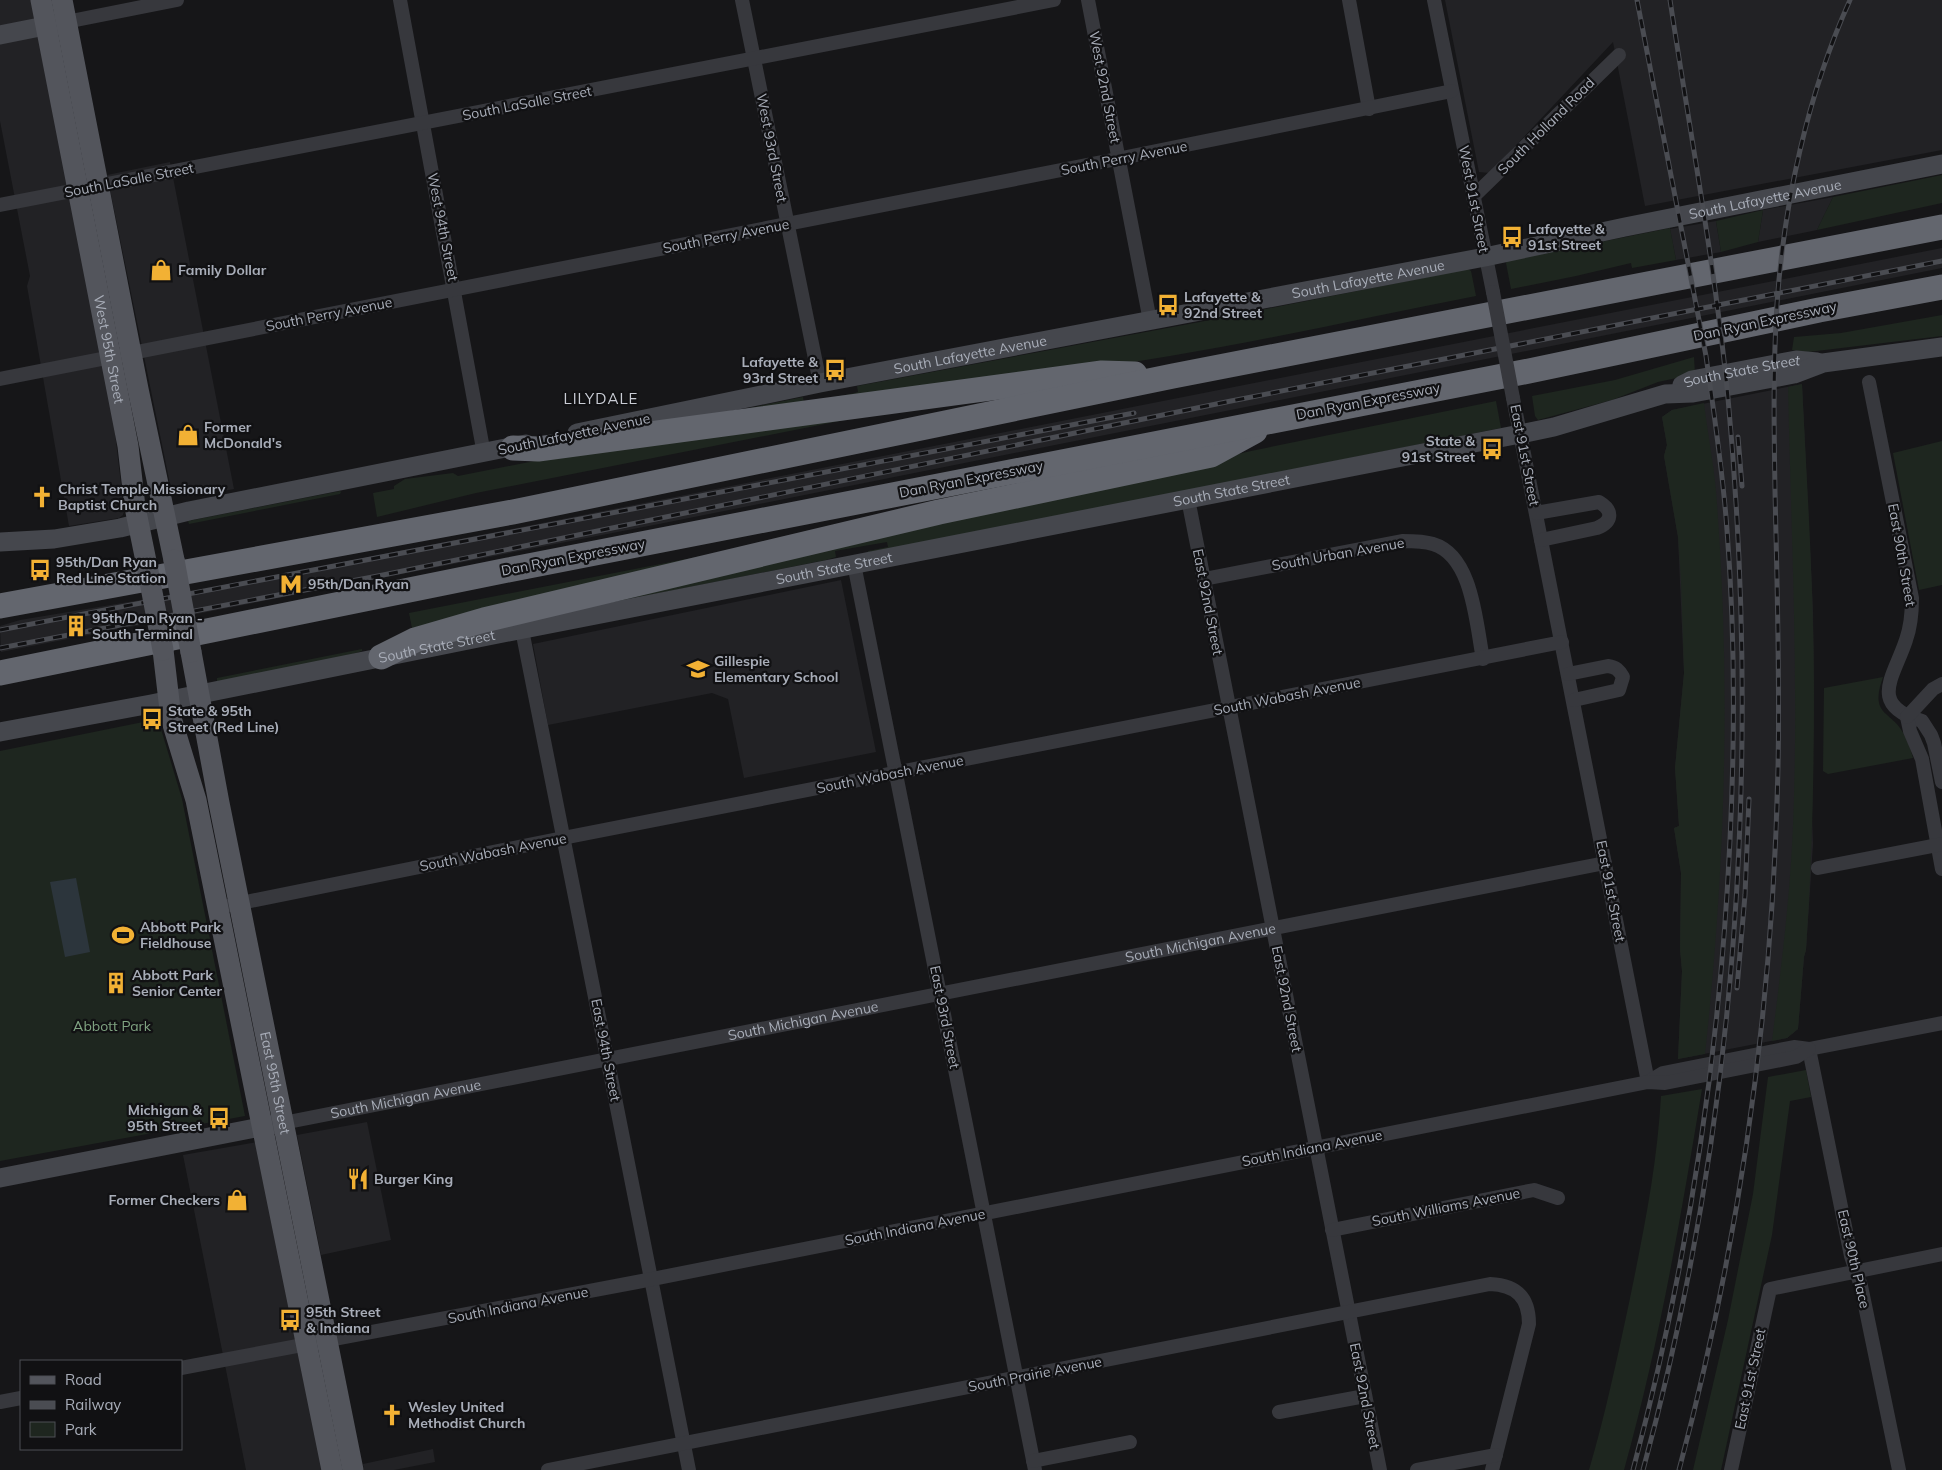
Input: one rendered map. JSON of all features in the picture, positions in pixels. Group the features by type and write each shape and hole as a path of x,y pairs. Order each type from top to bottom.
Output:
{"highway":[{"path":"0,606 513,512 1173,376 1942,227"},
{"name":"Dan Ryan Expressway","path":"0,674 508,570 1280,418 1529,371 1819,310 1937,290"},
{"path":"513,448 548,448 1102,373 1173,376"},
{"path":"382,658 415,640 484,620 939,512 1211,454 1280,418"}],"main road":[{"name":"West 95th Street","path":"41,0 56,24 121,355 165,517 199,694"},
{"name":"West 95th Street","path":"56,24 62,0"},
{"path":"0,35 56,24"},
{"name":"South Lafayette Avenue","path":"0,542 54,539 138,524 820,384 1485,257 1625,226 1942,164"},
{"name":"South State Street","path":"0,732 1520,434 1665,394 1692,380 1796,360 1823,363 1942,347"},
{"name":"West 95th Street","path":"121,355 128,446 138,524 164,657 169,700"},
{"name":"East 95th Street","path":"199,694 229,905 317,1342 353,1470"},
{"name":"East 95th Street","path":"169,700 170,718 229,905"},
{"name":"South Michigan Avenue","path":"0,1178 273,1125"},
{"name":"East 95th Street","path":"317,1342 332,1470"}],"street":[{"path":"56,24 177,0"},
{"name":"West 94th Street","path":"400,0 484,454"},
{"name":"West 93rd Street","path":"742,0 820,384"},
{"name":"South LaSalle Street","path":"0,205 1054,0"},
{"name":"West 92nd Street","path":"1088,0 1150,321"},
{"path":"1350,0 1369,109"},
{"name":"West 91st Street","path":"1434,0 1513,398"},
{"name":"South Holland Road","path":"1473,197 1618,54"},
{"name":"South Perry Avenue","path":"0,378 1119,159 1452,91"},
{"name":"East 90th Street","path":"1869,382 1912,598 1910,629 1888,686 1888,696 1894,707 1907,717 1922,721 1931,735 1942,782"},
{"name":"East 91st Street","path":"1513,398 1648,1082"},
{"name":"East 92nd Street","path":"1188,499 1380,1470"},
{"name":"East 91st Street","path":"1536,513 1599,502 1605,506 1609,513 1609,520 1605,525 1542,540"},
{"name":"South Urban Avenue","path":"1204,579 1402,541 1433,544 1446,551 1455,559 1463,572 1469,586 1483,659"},
{"name":"East 93rd Street","path":"854,564 1034,1466"},
{"name":"East 94th Street","path":"522,630 689,1470"},
{"name":"South Wabash Avenue","path":"229,905 1562,642"},
{"path":"1568,674 1608,666 1619,670 1623,677 1619,690 1574,700"},
{"path":"1907,717 1919,702 1933,689 1942,684"},
{"name":"East 90th Street","path":"1907,717 1922,759 1940,844 1942,869"},
{"path":"1818,868 1940,844"},
{"name":"South Michigan Avenue","path":"273,1125 1605,863"},
{"name":"South Indiana Avenue","path":"182,1368 651,1279 1648,1082 1663,1073 1794,1046 1808,1049 1942,1023"},
{"name":"East 90th Place","path":"1808,1049 1856,1271 1861,1286 1899,1470"},
{"name":"South Williams Avenue","path":"1332,1230 1534,1190 1558,1198"},
{"path":"1856,1271 1942,1254"},
{"name":"East 91st Street","path":"1731,1470 1770,1288 1856,1271"},
{"name":"South Prairie Avenue","path":"548,1470 1490,1284 1510,1288 1519,1294 1529,1311 1529,1324 1496,1455"},
{"path":"1280,1412 1365,1396"},
{"path":"0,1402 20,1398"},
{"path":"1034,1466 1130,1442"},
{"path":"1417,1470 1496,1455 1492,1470"}],"shaded area":[{"path":"0,0 34,0 110,390 124,510 123,515 119,518 69,526 27,286 30,276 0,121"},
{"path":"1445,0 1942,0 1942,150 1645,206 1613,42 1490,173 1479,172"},
{"path":"170,162 234,489 195,496 182,496 170,484 107,175"},
{"path":"1833,197 1817,230 1758,242 1763,210"},
{"path":"1716,221 1721,252 1676,260 1670,229"},
{"path":"1942,248 1942,268 664,523 1,652 0,626 20,620 201,590"},
{"path":"1802,384 1813,610 1814,693 1813,844 1806,950 1798,1029 1787,1038 1678,1059 1682,971 1680,949 1681,873 1674,828 1679,826 1675,768 1684,673 1678,537 1664,456 1667,445 1662,417 1672,410"},
{"name":"Gillespie Elementary School","path":"841,580 876,752 744,778 728,699 712,693 548,725 533,644"},
{"path":"76,878 90,952 65,957 50,882"},
{"path":"367,1122 391,1240 321,1255 297,1135"},
{"path":"258,1142 324,1470 246,1470 183,1155"},
{"path":"433,1449 435,1462 394,1470 364,1470 363,1464"}],"green space":[{"path":"1942,175 1942,203 1817,230 1833,197"},
{"path":"1763,210 1758,242 1721,252 1716,221"},
{"path":"1670,228 1676,260 1632,268 1631,263 1511,289 1507,261"},
{"path":"1468,269 1471,271 1476,296 1246,342 1053,374 700,418 803,397 804,403 855,393 858,392 857,386 1205,321"},
{"path":"1942,315 1942,336 1808,352 1792,350 1794,337 1841,333"},
{"path":"1694,357 1695,374 1658,382 1612,400 1538,420 1535,416 1532,396 1615,380"},
{"path":"1802,384 1814,654 1814,757 1810,886 1798,1029 1787,1038 1772,1041 1790,880 1795,771 1794,606 1788,387"},
{"path":"1496,401 1501,428 867,554 868,551 888,547 887,542 835,551 836,557 826,560 560,613 1251,451"},
{"path":"1704,403 1716,491 1721,573 1724,641 1724,779 1717,917 1705,1054 1678,1059 1682,971 1680,949 1681,873 1674,828 1679,826 1675,768 1684,673 1678,537 1664,456 1667,445 1662,417 1672,410"},
{"path":"850,419 476,493 377,517 373,493 394,489 394,486 405,479 453,473 458,476 621,444"},
{"path":"1942,441 1942,585 1919,590 1893,453"},
{"path":"340,491 340,494 189,524 188,521"},
{"path":"727,551 413,633 409,613"},
{"path":"362,649 362,651 347,656 217,683 217,678"},
{"path":"1883,677 1879,691 1880,706 1897,724 1908,743 1913,758 1828,774 1823,771 1824,688"},
{"name":"Abbott Park","path":"158,719 182,799 245,1116 0,1161 0,751"},
{"path":"1806,1070 1811,1097 1790,1101 1772,1235 1721,1470 1693,1470 1728,1320 1753,1194 1768,1077"},
{"path":"1702,1089 1659,1328 1624,1470 1589,1470 1629,1303 1649,1201 1661,1096"}],"railway":[{"path":"1633,1470 1653,1393 1670,1315 1698,1158 1709,1079 1725,920 1732,801 1733,724 1733,646 1730,569 1715,421 1706,356 1637,0"},
{"path":"1643,1470 1675,1339 1701,1206 1720,1073 1734,938 1741,803 1742,668 1738,533 1728,398 1709,249 1670,0"},
{"path":"1679,1470 1701,1384 1736,1210 1761,1034 1769,945 1775,857 1779,733 1774,398 1780,265 1792,188 1810,110 1835,36 1850,0"},
{"path":"0,648 383,575 1231,401 1942,261"},
{"path":"0,630 1134,413"},
{"path":"1738,437 1742,486"},
{"path":"1737,988 1745,895 1749,799"}],"place":[{"name":"Lafayette & 91st Street","path":"1512,237"},
{"name":"Family Dollar","path":"161,270"},
{"name":"Lafayette & 92nd Street","path":"1168,305"},
{"name":"Lafayette & 93rd Street","path":"835,370"},
{"name":"Former McDonald's","path":"188,435"},
{"name":"State & 91st Street","path":"1492,449"},
{"name":"Christ Temple Missionary Baptist Church","path":"42,497"},
{"name":"95th/Dan Ryan Red Line Station","path":"40,570"},
{"name":"95th/Dan Ryan","path":"291,584"},
{"name":"95th/Dan Ryan - South Terminal","path":"76,626"},
{"name":"Gillespie Elementary School","path":"698,669"},
{"name":"State & 95th Street (Red Line)","path":"152,719"},
{"name":"Abbott Park Fieldhouse","path":"123,935"},
{"name":"Abbott Park Senior Center","path":"116,983"},
{"name":"Michigan & 95th Street","path":"219,1118"},
{"name":"Burger King","path":"358,1179"},
{"name":"Former Checkers","path":"237,1200"},
{"name":"95th Street & Indiana","path":"290,1320"},
{"name":"Wesley United Methodist Church","path":"392,1415"}],"district":[{"name":"LILYDALE","path":"601,399"}]}
